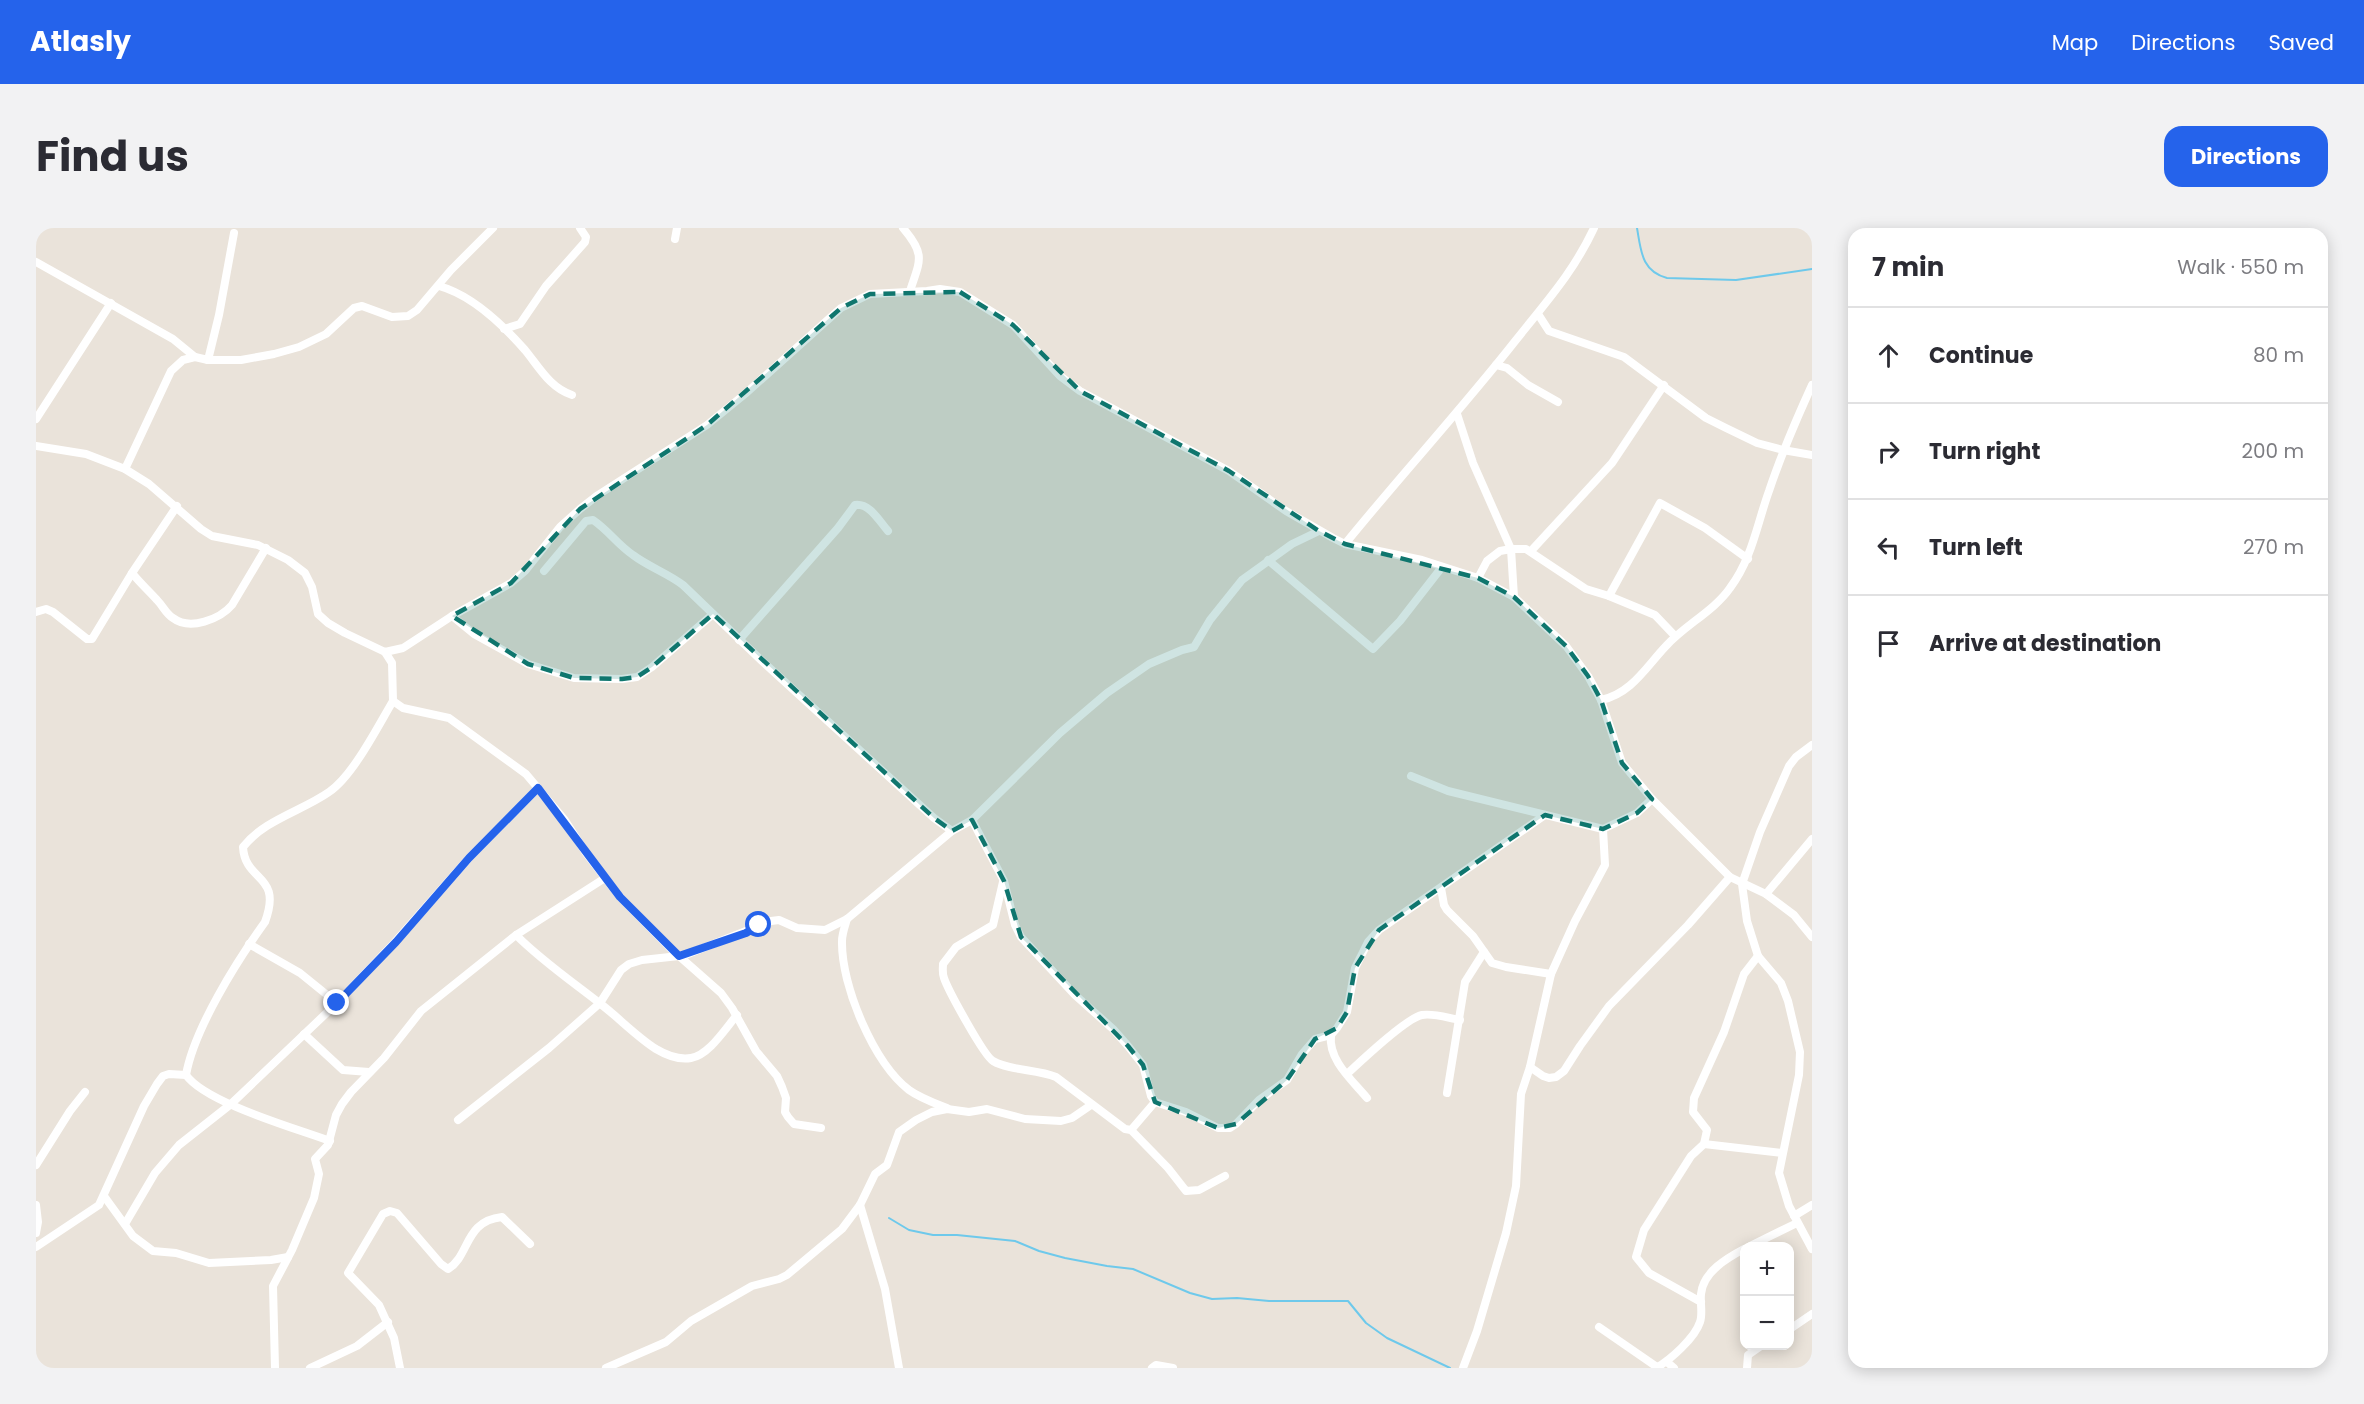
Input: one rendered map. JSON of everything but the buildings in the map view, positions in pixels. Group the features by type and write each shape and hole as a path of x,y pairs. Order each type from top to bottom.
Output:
{"street":[{"path":"36,262 173,339 195,357 208,360 241,360 299,347 326,334 354,308 362,306 392,317 408,316 417,310 451,270 493,228"},
{"path":"504,329 520,324 546,286 585,243 586,237 580,228"},
{"path":"675,239 677,228"},
{"path":"903,228 916,243 919,253 919,263 910,291"},
{"path":"1345,544 1457,414 1538,314 1581,256 1594,228"},
{"path":"208,360 234,233"},
{"path":"439,286 460,294 504,329 556,387 572,395"},
{"path":"385,652 403,648 452,616 511,583 525,571 560,527 580,509 707,425 841,308 870,294 940,289 960,292 1013,325 1060,376 1080,391 1229,471 1319,531 1345,544 1422,560 1478,578 1514,597 1566,646 1588,676 1601,700 1622,763 1652,799 1730,877 1766,894 1794,915 1812,937"},
{"path":"36,419 77,359 111,303"},
{"path":"1538,314 1549,331 1624,357 1706,418 1757,443 1812,455"},
{"path":"125,469 171,371 183,360 195,357"},
{"path":"1496,365 1507,368 1528,386 1558,402"},
{"path":"1531,551 1612,463 1664,385"},
{"path":"1601,700 1611,698 1628,689 1675,636 1729,590 1748,559 1783,450 1812,385"},
{"path":"1457,414 1473,463 1511,549 1514,597"},
{"path":"36,446 86,454 125,469 177,506 201,529 212,536 266,548 288,560 305,573 312,587 318,614 328,623 385,652 392,663 393,701 344,778 330,792 260,831 243,847 243,855 269,890 271,897 265,922 249,944 220,994 189,1058 186,1075 192,1084 231,1104 330,1141"},
{"path":"1609,596 1660,503 1706,528 1748,559"},
{"path":"739,640 855,506 860,505 871,510 888,531"},
{"path":"36,612 46,609 87,639 92,639 132,573 177,506"},
{"path":"544,571 585,521 593,520 607,529 632,555 671,575 683,585 739,640 934,818 952,831"},
{"path":"458,1120 549,1048 600,1003 621,970 629,964 642,960 679,956 746,933 771,921 779,920 797,928 825,930 847,919 952,831 972,820 1045,746 1107,693 1149,664 1194,647 1233,590 1251,571 1292,544 1319,531"},
{"path":"132,573 142,587 174,619 191,622 205,621 225,612 232,605 266,548"},
{"path":"1478,578 1484,566 1500,551 1511,549 1531,551 1586,589 1655,615 1675,636"},
{"path":"1268,560 1373,649 1400,621 1442,567"},
{"path":"452,616 474,634 528,664 574,678 621,679 637,677 645,672 713,614"},
{"path":"393,701 403,708 449,718 526,774 564,819 620,897 679,956 721,993 737,1015 756,1051 777,1076 783,1087 786,1098 784,1112 788,1118 794,1124 821,1128"},
{"path":"1812,745 1796,757 1789,766 1760,832 1742,884 1747,921 1758,956 1781,983 1788,1000 1800,1052 1799,1075 1779,1173 1796,1219 1812,1249"},
{"path":"1411,776 1448,790 1603,829 1631,816 1652,799"},
{"path":"125,1224 155,1173 179,1145 231,1104 337,1003 396,942 469,858 538,788"},
{"path":"972,820 1004,881 1021,937 1075,995 1113,1029 1128,1046 1143,1065 1150,1096 1155,1102 1186,1112 1218,1128 1230,1128 1259,1100 1287,1080 1302,1054 1316,1039 1330,1035 1347,1012 1355,968 1368,942 1379,930 1545,815"},
{"path":"1463,1368 1478,1331 1506,1233 1516,1186 1521,1094 1530,1067 1551,974 1575,921 1605,865 1603,829"},
{"path":"1766,894 1812,839"},
{"path":"1530,1067 1549,1078 1556,1077 1564,1071 1609,1006 1688,925 1730,877"},
{"path":"275,1368 273,1286 314,1198 319,1174 315,1159 330,1141 336,1115 342,1104 384,1058 421,1011 516,935 605,878"},
{"path":"1004,881 993,925 956,947 948,954 943,964 943,975 949,989 991,1060 1056,1077 1125,1129 1131,1130 1168,1168 1186,1191 1199,1190 1225,1176"},
{"path":"1442,888 1444,905 1473,936 1492,963 1551,974"},
{"path":"847,919 842,937 843,963 849,991 881,1058 908,1089 947,1108 969,1112 987,1109 1049,1122 1072,1118 1091,1104"},
{"path":"516,935 557,972 600,1003 656,1049 683,1059 694,1058 705,1051 737,1015"},
{"path":"249,944 300,974 337,1003"},
{"path":"1447,1093 1465,982 1484,952"},
{"path":"1701,1302 1649,1272 1636,1257 1644,1230 1691,1156 1704,1144 1707,1130 1692,1112 1694,1098 1724,1032 1744,974 1758,956"},
{"path":"1347,1074 1381,1043 1416,1017 1429,1015 1460,1020"},
{"path":"304,1034 343,1070 369,1072"},
{"path":"1330,1035 1331,1052 1367,1098"},
{"path":"36,1247 86,1216 99,1205 144,1106 157,1084 163,1076 186,1075"},
{"path":"36,1165 70,1111 85,1092"},
{"path":"1131,1130 1155,1102"},
{"path":"606,1368 666,1342 691,1321 752,1286 787,1275 842,1229 860,1205 875,1174 887,1165 899,1132 932,1112 947,1108"},
{"path":"1704,1144 1782,1153"},
{"path":"104,1196 134,1236 153,1251 176,1253 209,1263 288,1257"},
{"path":"36,1205 38,1222 36,1233"},
{"path":"860,1205 885,1289 899,1368"},
{"path":"1757,1242 1796,1219 1812,1205"},
{"path":"400,1368 388,1322 379,1305 348,1273 383,1214 390,1211 397,1213 441,1264 448,1269 459,1257 471,1233 497,1218 502,1217 530,1244"},
{"path":"1599,1327 1656,1368 1667,1362 1683,1346 1700,1322 1702,1289 1707,1278 1730,1256 1740,1251"},
{"path":"1794,1326 1812,1314"},
{"path":"310,1368 357,1346 388,1322"},
{"path":"1747,1368 1748,1355 1755,1350"},
{"path":"1667,1362 1674,1368"},
{"path":"1152,1368 1156,1365 1173,1368"}],"highlighted area":[{"path":"960,292 1013,325 1080,391 1229,471 1319,531 1345,544 1478,578 1514,597 1566,646 1588,676 1601,700 1622,763 1652,799 1637,813 1603,829 1545,815 1379,930 1355,968 1347,1012 1337,1028 1315,1039 1287,1080 1236,1124 1218,1128 1155,1102 1143,1065 1128,1046 1021,937 1004,881 972,820 952,831 934,818 713,614 652,667 637,677 622,679 574,678 528,664 452,616 511,583 580,509 707,425 841,308 870,294"}],"waterway":[{"path":"1637,228 1641,252 1647,265 1658,275 1667,278 1736,280 1812,269"},
{"path":"889,1218 909,1230 933,1235 1015,1241 1065,1258 1133,1269 1190,1293 1212,1299 1348,1301 1366,1323 1387,1338 1450,1368"}],"route":[{"path":"337,1003 396,942 469,858 538,788 564,819 620,897 679,956 746,933 759,925"}]}
